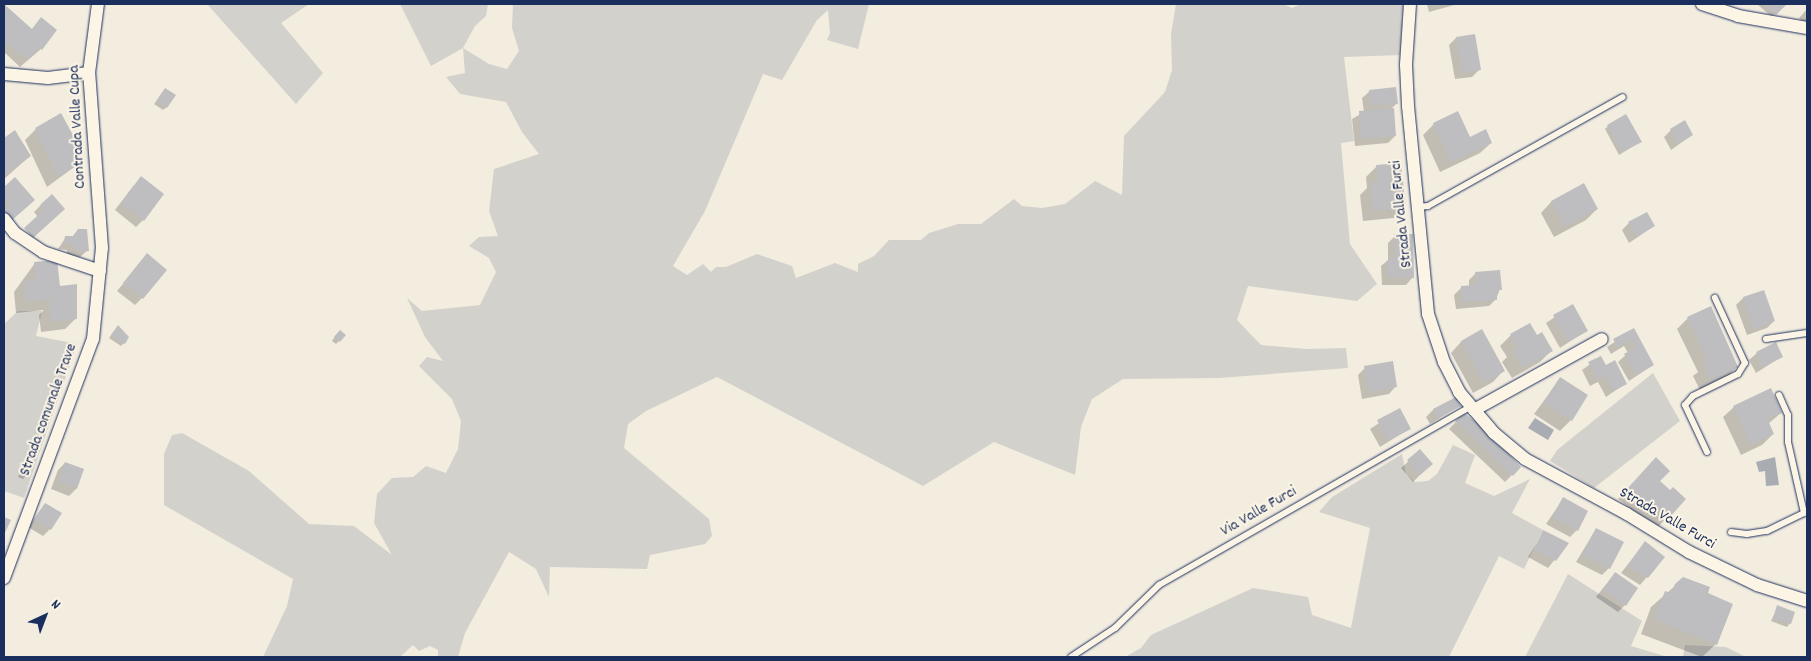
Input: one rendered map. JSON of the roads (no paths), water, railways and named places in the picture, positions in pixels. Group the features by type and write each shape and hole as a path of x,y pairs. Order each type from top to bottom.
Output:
{"street":[{"name":"Contrada Valle Cupa","path":"98,4 88,73 102,248"},
{"name":"Strada Valle Furci","path":"1410,4 1406,65 1428,314 1444,362 1472,408 1494,433 1525,459 1627,514 1689,552 1757,585 1807,601"},
{"path":"1702,4 1738,16 1807,28"},
{"path":"4,74 48,78 88,73"},
{"path":"4,219 10,232 43,252 100,271"},
{"name":"Strada comunale Trave","path":"4,578 93,338 102,248"},
{"path":"1472,408 1602,339"}],"lane":[{"path":"1418,207 1428,206 1623,97"},
{"path":"1707,452 1684,405 1693,396 1738,374 1745,363 1715,298"},
{"path":"1766,339 1807,333"},
{"path":"1731,532 1747,534 1767,531 1805,512 1788,442 1788,414 1779,395"},
{"name":"Via Valle Furci","path":"1071,657 1115,628 1159,585 1472,408"}]}
